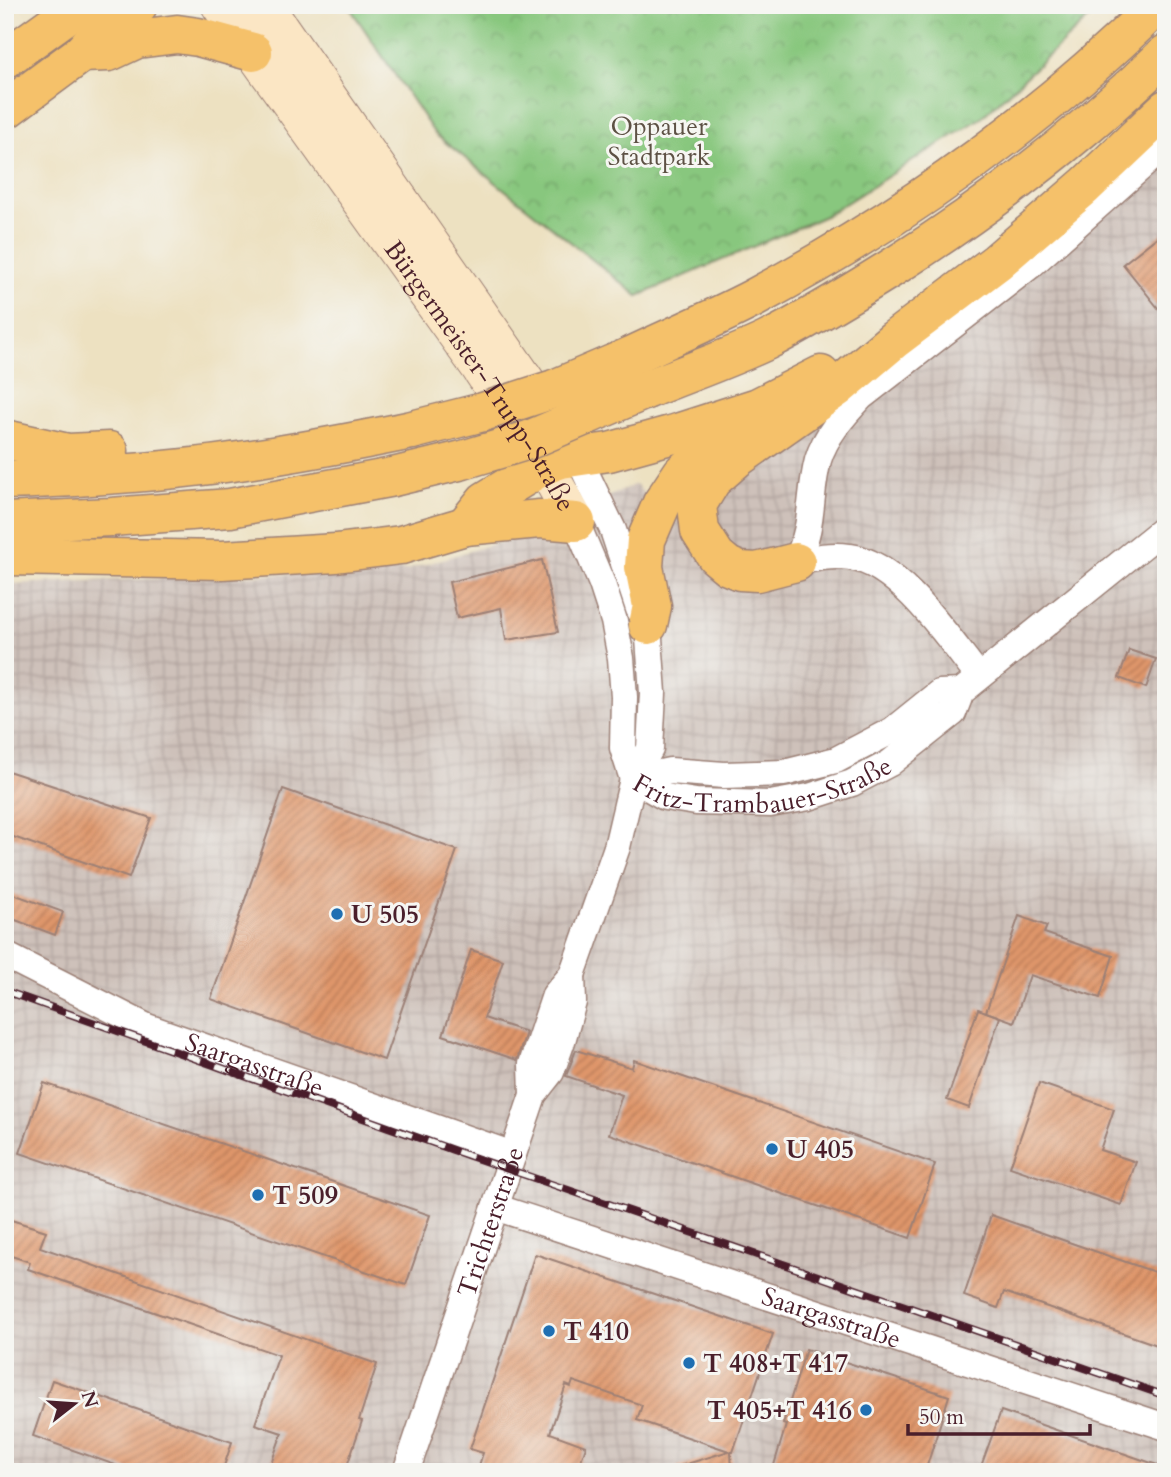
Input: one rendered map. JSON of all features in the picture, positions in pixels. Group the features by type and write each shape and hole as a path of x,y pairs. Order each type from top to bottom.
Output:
{"highway":[{"path":"5,59 80,5"},
{"path":"5,110 82,53 95,38 138,5"},
{"path":"5,480 97,476 311,450 412,430 483,412 554,389 752,299 827,258 897,215 979,158 1048,105 1157,5"},
{"path":"82,53 109,52 137,39 177,34 253,52"},
{"path":"5,522 230,508 393,477 463,460 528,440 765,341 853,292 1000,197 1132,88 1166,54"},
{"path":"796,562 757,572 740,571 728,566 716,556 699,531 698,505 712,480 736,459 837,388 1016,245 1085,186 1166,109"},
{"path":"465,526 485,501 561,461 661,438 758,407 895,339"},
{"path":"648,625 652,606 644,566 646,540 662,503 682,473 758,407"},
{"path":"5,439 68,453 147,450 211,464"},
{"path":"5,556 222,560 336,554 401,545 465,526 540,519 576,522"}],"street":[{"name":"Bürgermeister-Trupp-Straße","path":"220,5 480,368 561,461 576,522 603,584 614,621 621,658 624,697 623,748 633,779"},
{"name":"Bürgermeister-Trupp-Straße","path":"264,5 561,461 613,530 639,609 648,625 653,693 650,749 633,779"},
{"path":"796,562 806,543 810,526 819,457 837,424 861,397 1031,265 1166,145"},
{"name":"Fritz-Trambauer-Straße","path":"633,779 670,771 724,775 784,773 836,760 893,730 939,693 970,684 1166,527"},
{"path":"796,562 826,555 853,557 894,577 913,596 970,684"},
{"name":"Trichterstraße","path":"533,1095 532,1063 555,995 572,975 618,847 633,779"},
{"name":"Saargasstraße","path":"5,955 147,1027 513,1155"},
{"name":"Trichterstraße","path":"406,1472 533,1095 551,1072 562,1041 573,1002 572,975"},
{"name":"Saargasstraße","path":"495,1207 1166,1427"}],"shaded area":[{"path":"1166,158 1166,1472 5,1472 5,584 407,570 532,532 636,484 668,524 808,427"}],"green space":[{"name":"Oppauer Stadtpark","path":"348,5 1103,5 981,118 825,216 638,296 435,134"}],"building":[{"path":"1166,230 1166,318 1123,264"},
{"path":"542,560 558,632 506,640 501,608 457,618 449,582"},
{"path":"1129,650 1156,659 1146,688 1119,678"},
{"path":"5,770 151,818 129,878 5,834"},
{"name":"U 505","path":"283,789 457,850 384,1060 211,999"},
{"path":"5,891 63,912 55,935 5,916"},
{"path":"1019,916 1047,926 1044,933 1113,956 1100,998 1030,975 1014,1022 986,1012"},
{"path":"471,950 503,960 484,1018 526,1032 517,1060 443,1035"},
{"path":"978,1009 1000,1017 969,1108 947,1100"},
{"name":"U 405","path":"576,1050 632,1068 634,1060 935,1164 910,1238 609,1134 622,1095 566,1076"},
{"name":"T 509","path":"44,1083 430,1215 406,1285 20,1153"},
{"path":"1039,1083 1114,1109 1100,1150 1136,1162 1121,1205 1010,1167"},
{"path":"991,1215 1166,1276 1166,1348 1004,1292 998,1308 964,1296"},
{"path":"5,1218 46,1231 40,1247 377,1364 345,1472 268,1472 282,1433 255,1424 279,1355 28,1269 30,1262 5,1254"},
{"path":"535,1254 773,1334 731,1452 732,1472 677,1472 677,1467 729,1451 637,1420 642,1405 573,1381 571,1387 566,1385 550,1433 586,1446 577,1472 477,1472 483,1453 470,1449"},
{"name":"T 405+T 416","path":"806,1349 949,1396 925,1472 772,1472 786,1425 783,1424"},
{"path":"52,1380 232,1442 222,1472 135,1472 33,1436"},
{"path":"1001,1411 1166,1468 1166,1472 979,1472"}],"railway":[{"path":"5,991 467,1155 1166,1396"}],"place":[{"name":"U 505","path":"337,914"},
{"name":"U 405","path":"772,1149"},
{"name":"T 509","path":"258,1195"},
{"name":"T 410","path":"549,1331"},
{"name":"T 408+T 417","path":"689,1363"},
{"name":"T 405+T 416","path":"866,1410"}]}
